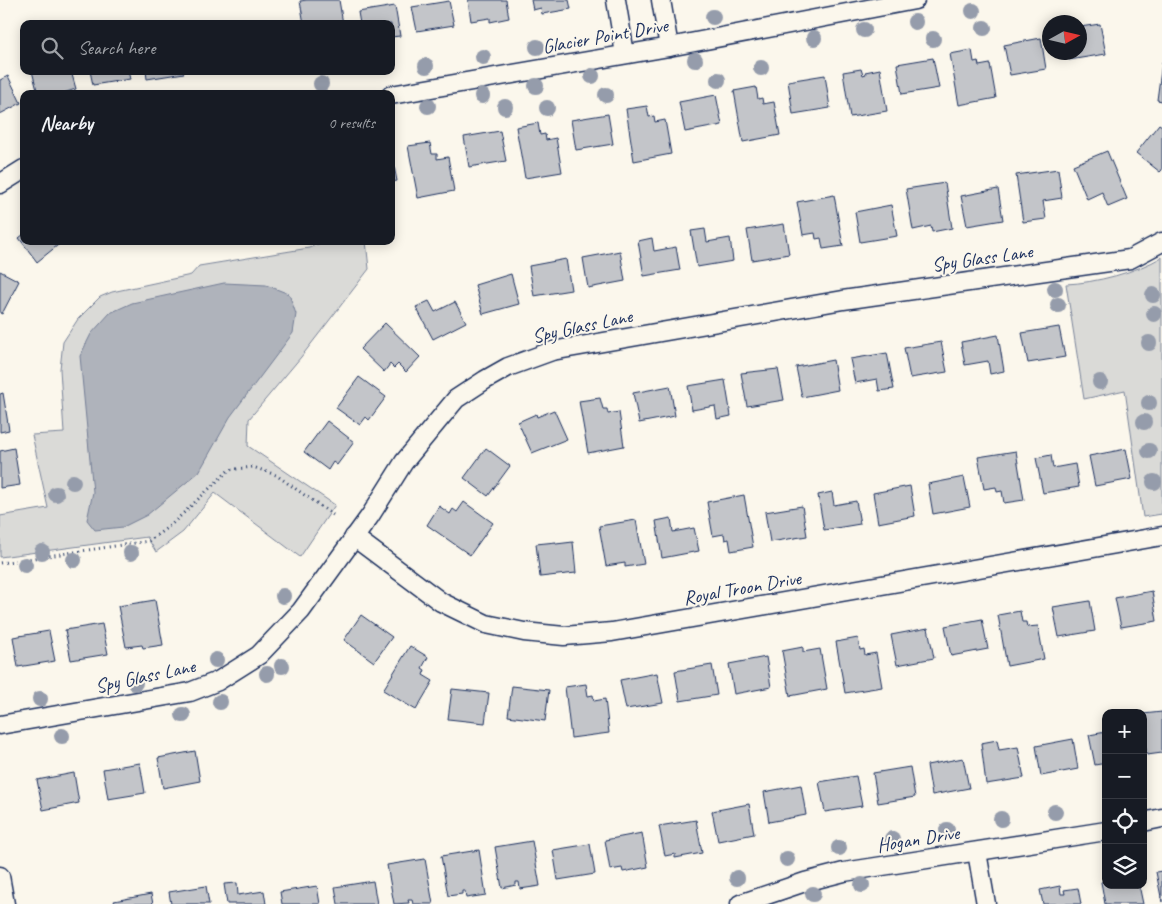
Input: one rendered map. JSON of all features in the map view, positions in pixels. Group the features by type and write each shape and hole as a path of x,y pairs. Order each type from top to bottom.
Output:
{"street":[{"path":"616,0 624,54"},
{"path":"661,0 669,47"},
{"name":"Glacier Point Drive","path":"395,94 669,47 915,0"},
{"path":"0,184 20,172"},
{"name":"Spy Glass Lane","path":"0,725 190,692 218,681 259,655 302,612 370,516 404,462 456,400 485,380 526,359 552,351 843,300 1130,260 1162,242"},
{"name":"Royal Troon Drive","path":"354,537 441,602 486,624 524,632 564,636 622,630 1162,536"},
{"path":"1147,821 1162,818"},
{"name":"Hogan Drive","path":"740,904 804,882 844,872 1102,832"},
{"path":"977,852 986,904"},
{"path":"0,876 5,904"}],"path":[{"path":"0,563 149,541 172,524 229,470 254,467 276,475 334,516"}],"shaded area":[{"path":"316,245 366,245 369,269 301,357 249,419 248,446 335,505 300,557 215,493 183,532 156,552 147,537 0,557 0,516 48,508 32,435 64,433 60,369 63,342 78,319 100,297 112,292 191,275 199,266 309,248"},
{"path":"1162,257 1162,514 1143,517 1125,390 1084,399 1066,284 1116,276"},
{"path":"224,283 266,285 289,294 296,314 293,333 230,417 199,472 147,515 123,527 95,530 87,520 93,492 80,356 91,334 110,313 132,303"}],"building":[{"path":"339,0 342,20 303,20 300,1"},
{"path":"468,0 506,0 509,18 490,22 490,18 471,21"},
{"path":"531,0 569,0 571,9 542,14 541,8 533,10"},
{"path":"449,1 454,25 417,31 412,7"},
{"path":"395,6 400,36 395,37 395,20 359,20 358,12"},
{"path":"1100,24 1106,54 1087,57 1087,26"},
{"path":"1041,38 1042,60 1045,60 1046,69 1010,75 1004,45"},
{"path":"972,50 974,62 978,61 979,66 990,64 996,98 959,105 950,54"},
{"path":"933,58 939,88 902,94 897,64"},
{"path":"1162,63 1162,101 1157,100"},
{"path":"861,69 863,75 866,74 865,72 880,69 887,111 850,117 843,72"},
{"path":"33,75 72,75 76,89 73,90 37,90"},
{"path":"91,75 129,75 130,79 93,85"},
{"path":"146,75 172,75 147,79"},
{"path":"825,75 830,108 793,114 788,81"},
{"path":"8,76 20,104 0,114 0,80"},
{"path":"756,87 758,99 762,98 763,104 774,102 780,135 743,142 734,91"},
{"path":"716,95 722,125 685,132 679,102"},
{"path":"647,106 649,117 654,116 655,122 665,120 671,154 634,161 626,109"},
{"path":"608,114 613,144 576,150 571,120"},
{"path":"538,123 540,135 545,134 546,140 556,138 562,172 525,178 516,127"},
{"path":"1159,124 1162,126 1162,170 1160,172 1136,153"},
{"path":"500,131 506,161 469,167 464,137"},
{"path":"430,143 432,154 437,154 437,159 448,157 454,191 418,198 408,146"},
{"path":"1107,151 1127,199 1108,207 1102,192 1087,199 1073,165"},
{"path":"1058,169 1062,198 1043,201 1046,219 1023,222 1016,175"},
{"path":"945,183 952,228 932,232 931,226 913,230 906,189"},
{"path":"998,189 1003,220 967,226 961,196"},
{"path":"834,195 843,246 823,249 821,238 816,239 815,233 803,235 797,202"},
{"path":"891,205 897,236 860,242 855,212"},
{"path":"784,224 789,254 752,260 747,230"},
{"path":"705,229 707,242 730,238 733,261 697,267 691,231"},
{"path":"652,238 654,251 676,247 680,270 644,276 638,241"},
{"path":"24,245 58,245 37,262"},
{"path":"620,251 625,281 588,288 583,258"},
{"path":"566,259 571,290 534,296 529,266"},
{"path":"0,271 19,281 2,314 0,313"},
{"path":"511,274 519,304 483,314 475,285"},
{"path":"429,301 435,312 455,302 466,322 433,339 416,307"},
{"path":"385,323 420,357 406,372 398,364 394,368 390,364 384,372 360,349"},
{"path":"1059,327 1065,357 1028,363 1022,333"},
{"path":"998,335 1004,371 990,374 988,361 965,365 961,342"},
{"path":"941,342 947,372 910,378 904,348"},
{"path":"887,353 894,389 879,391 877,379 855,383 850,359"},
{"path":"833,360 838,390 802,397 796,367"},
{"path":"778,369 784,400 747,406 741,373"},
{"path":"359,377 386,397 369,420 366,417 360,425 336,408"},
{"path":"725,380 731,416 717,419 715,406 692,410 688,386"},
{"path":"670,386 675,416 639,423 633,393"},
{"path":"3,393 9,430 0,432 0,394"},
{"path":"600,398 603,409 607,409 608,414 619,412 624,446 588,453 579,401"},
{"path":"554,410 567,439 532,453 518,422 536,414 537,417"},
{"path":"327,421 354,442 337,465 333,462 328,470 304,452"},
{"path":"14,448 20,485 0,488 0,451"},
{"path":"486,448 510,466 488,496 464,478"},
{"path":"1126,449 1132,479 1095,486 1089,456"},
{"path":"1016,451 1024,500 1004,503 1002,491 997,492 996,487 984,489 978,457"},
{"path":"1051,455 1053,468 1075,464 1079,487 1043,493 1036,458"},
{"path":"964,477 970,507 933,514 928,484"},
{"path":"910,486 915,516 878,523 873,493"},
{"path":"832,492 834,505 856,501 860,524 824,530 818,495"},
{"path":"744,495 753,547 731,551 729,539 725,540 724,534 713,536 707,502"},
{"path":"464,502 493,523 470,555 427,525 439,506 450,514 453,509 457,512"},
{"path":"802,506 807,536 770,542 765,512"},
{"path":"671,518 673,532 694,528 699,551 662,558 656,521"},
{"path":"636,520 644,564 625,567 625,563 606,566 599,526"},
{"path":"556,542 556,544 573,542 576,573 540,577 536,544"},
{"path":"1152,591 1157,621 1121,627 1115,598"},
{"path":"155,600 163,645 143,648 142,645 126,647 118,606"},
{"path":"1090,601 1095,631 1059,637 1053,607"},
{"path":"1020,611 1022,622 1026,622 1027,627 1038,626 1044,659 1007,666 998,615"},
{"path":"361,615 392,637 374,662 344,640"},
{"path":"982,619 988,649 951,656 945,626"},
{"path":"102,624 108,654 71,660 65,630"},
{"path":"928,628 934,658 897,665 891,635"},
{"path":"49,631 55,661 18,667 13,637"},
{"path":"858,638 860,650 864,649 865,655 876,653 882,687 845,693 836,642"},
{"path":"410,646 428,657 422,668 425,670 423,675 433,681 416,710 383,690"},
{"path":"803,647 803,652 820,649 827,689 790,696 782,651"},
{"path":"766,657 771,687 734,694 729,664"},
{"path":"712,665 717,695 680,701 675,671"},
{"path":"657,673 663,703 626,709 620,680"},
{"path":"586,684 588,696 593,695 594,701 605,699 609,733 571,738 565,687"},
{"path":"512,686 549,690 545,721 508,716"},
{"path":"452,689 489,693 485,723 448,719"},
{"path":"1162,712 1162,753 1147,755 1147,714"},
{"path":"1102,733 1102,764 1095,765 1089,735"},
{"path":"1073,739 1078,769 1041,776 1036,746"},
{"path":"997,740 999,750 1018,747 1024,778 986,784 981,743"},
{"path":"195,751 200,781 163,788 158,758"},
{"path":"963,758 969,788 932,795 927,765"},
{"path":"140,763 145,793 108,799 103,769"},
{"path":"910,767 915,797 878,803 873,773"},
{"path":"74,773 79,803 43,810 37,780"},
{"path":"856,776 862,806 825,812 819,782"},
{"path":"801,785 806,815 769,822 764,792"},
{"path":"749,804 754,834 718,841 712,811"},
{"path":"696,820 702,853 675,858 675,854 665,856 659,826"},
{"path":"642,833 648,867 623,872 622,868 610,870 605,840"},
{"path":"532,841 540,886 520,889 519,882 516,882 516,885 502,888 495,847"},
{"path":"590,844 595,874 558,880 553,850"},
{"path":"479,850 486,895 466,898 465,891 462,891 462,894 448,896 441,856"},
{"path":"425,859 433,904 413,904 412,900 408,900 409,903 394,904 387,865"},
{"path":"1162,871 1162,902 1156,872"},
{"path":"373,881 377,904 338,904 335,887"},
{"path":"237,883 238,895 264,891 266,904 227,904 224,884"},
{"path":"206,886 209,904 171,904 169,892"},
{"path":"317,886 320,904 282,904 280,892"},
{"path":"1060,886 1061,894 1065,894 1064,890 1078,888 1081,904 1043,904 1040,890"},
{"path":"1102,889 1140,889 1143,904 1105,904"},
{"path":"151,894 153,904 115,904 114,901"}]}
